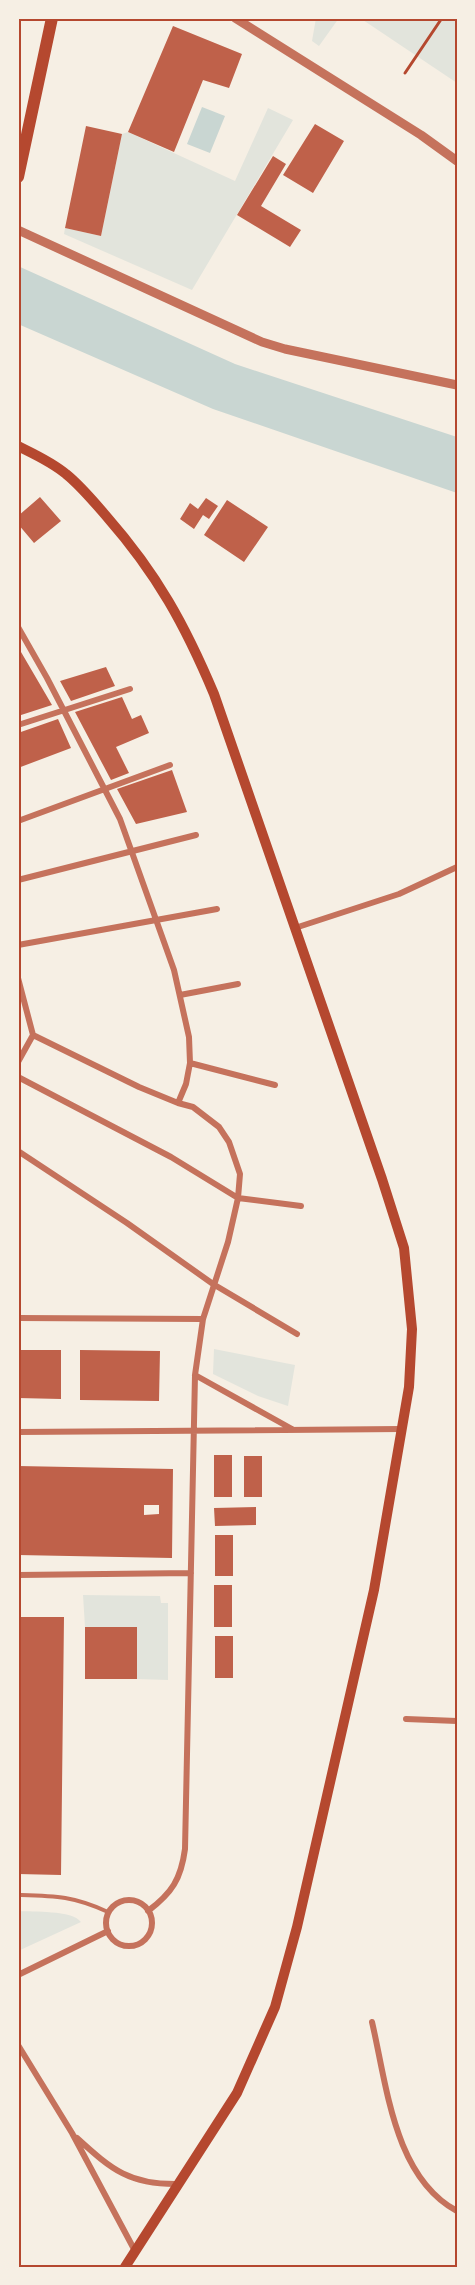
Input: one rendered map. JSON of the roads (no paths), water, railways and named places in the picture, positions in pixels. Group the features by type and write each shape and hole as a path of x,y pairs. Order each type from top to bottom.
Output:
{"main road":[{"path":"18,177 52,18"},
{"path":"18,446 65,473 129,541 164,590 192,640 214,694 382,1179 404,1248 412,1329 409,1387 374,1590 297,1927 275,2007 237,2093 125,2267"}],"street":[{"path":"235,18 393,117 457,161"},
{"path":"18,230 262,342 285,349 457,385"},
{"path":"18,627 120,819 174,970 189,1037 190,1063 186,1084 178,1103"},
{"path":"18,725 130,689"},
{"path":"18,821 170,765"},
{"path":"18,880 196,835"},
{"path":"294,928 399,894 457,867"},
{"path":"18,945 218,909"},
{"path":"18,978 33,1035 18,1062"},
{"path":"180,995 238,984"},
{"path":"33,1035 139,1088 193,1107 207,1116 230,1142 240,1174 238,1198 228,1242 203,1319 195,1375 185,1849 181,1870 172,1889 164,1899 148,1911"},
{"path":"190,1063 275,1085"},
{"path":"18,1077 171,1157 238,1198 301,1206"},
{"path":"18,1151 127,1223 213,1284 297,1334"},
{"path":"18,1318 203,1319"},
{"path":"195,1375 294,1430"},
{"path":"18,1432 401,1429"},
{"path":"18,1575 191,1573"},
{"path":"406,1719 457,1721"},
{"path":"127,1900 140,1903 148,1911 151,1927 145,1939 133,1946 119,1944 113,1940 108,1931 106,1919 113,1906 127,1900"},
{"path":"18,1975 108,1931"},
{"path":"372,2022 400,2141 417,2176 443,2204 457,2211"},
{"path":"18,2045 72,2133 135,2251"},
{"path":"72,2133 104,2163 123,2174 141,2182 179,2184"}],"lane":[{"path":"18,1895 62,1896 86,1902 108,1912"}]}
